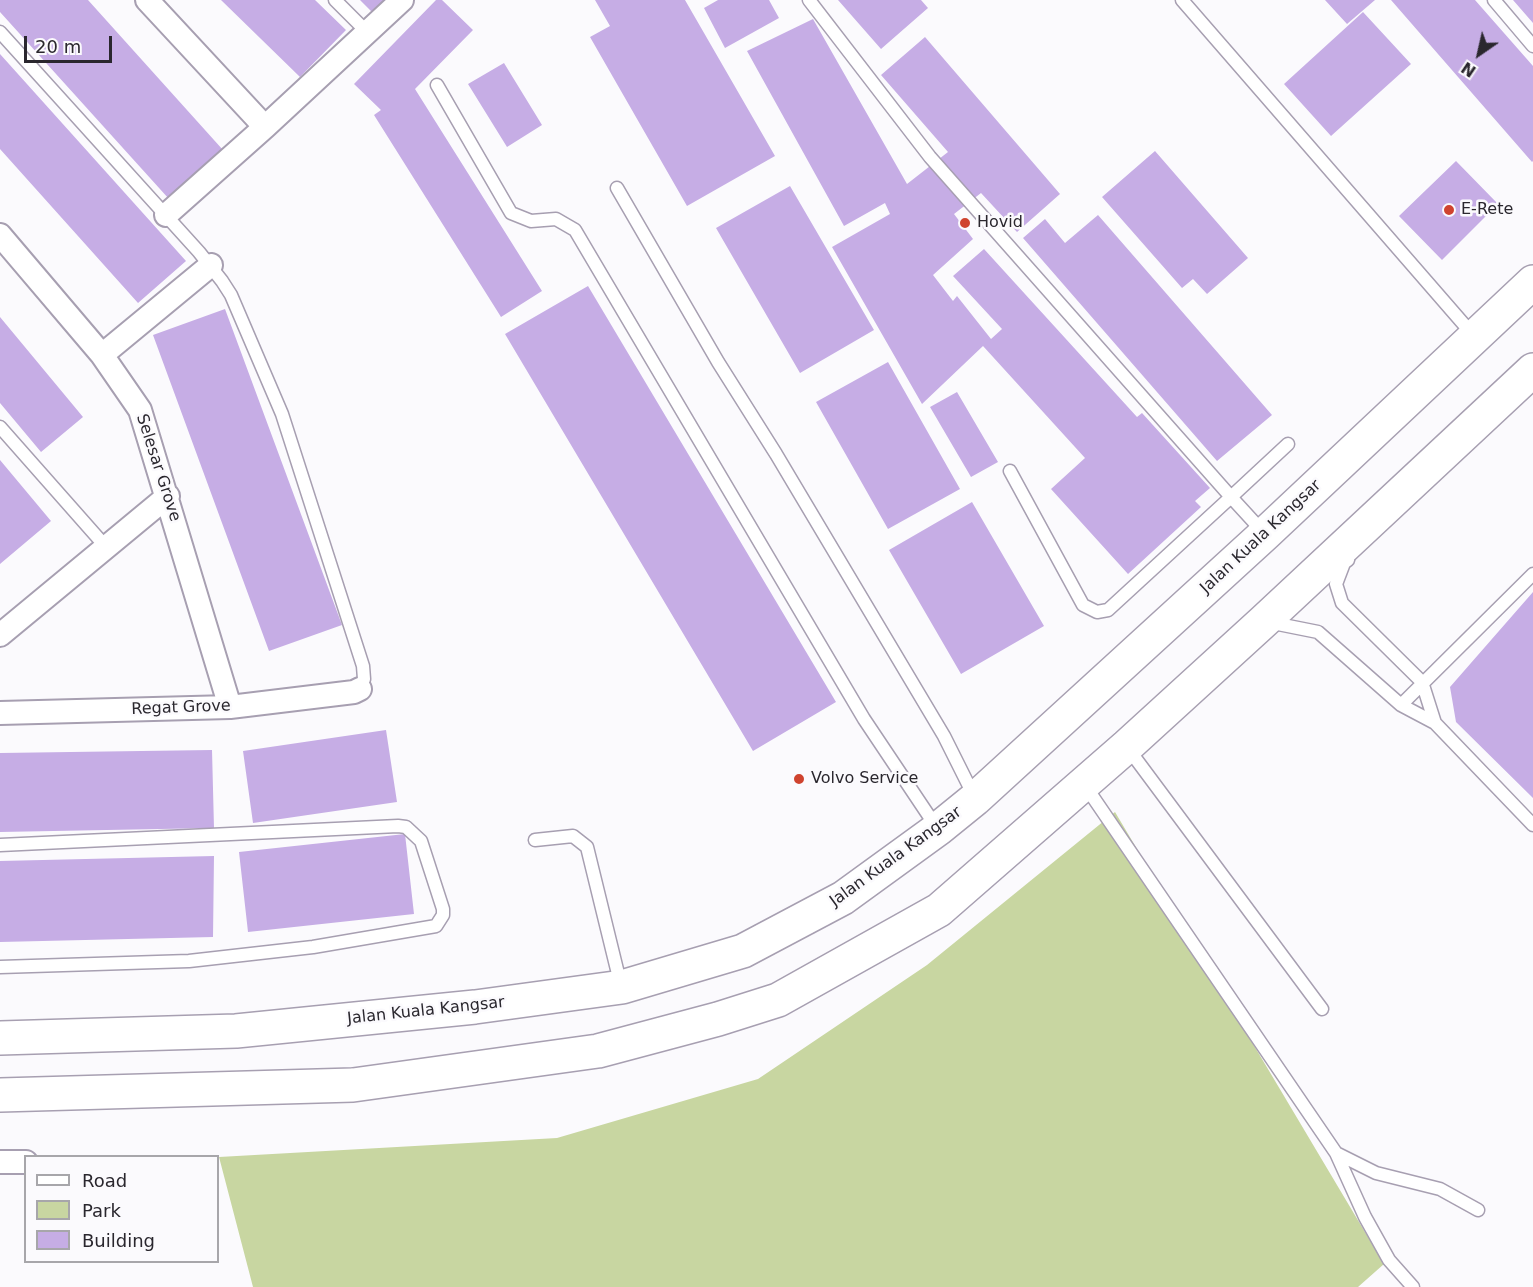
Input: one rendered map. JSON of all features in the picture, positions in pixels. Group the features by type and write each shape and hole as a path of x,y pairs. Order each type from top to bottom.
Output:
{"highway":[{"name":"Jalan Kuala Kangsar","path":"0,1038 236,1031 475,1007 622,987 743,951 843,898 938,829 975,799 1264,534 1533,282"},
{"path":"0,1095 353,1085 598,1051 718,1019 778,1000 939,910 1127,746 1492,417 1533,370"}],"street":[{"path":"147,0 265,127"},
{"path":"166,214 265,127 402,0"},
{"name":"Selesar Grove","path":"0,235 102,355 140,410 168,496 230,707"},
{"path":"102,355 211,265"},
{"path":"0,635 168,496"},
{"name":"Regat Grove","path":"0,713 230,707 354,692 360,689"},
{"path":"0,1162 24,1162"}],"lane":[{"path":"335,0 367,32"},
{"path":"810,0 930,157 1264,534"},
{"path":"1182,0 1474,337"},
{"path":"1494,0 1533,46"},
{"path":"0,32 211,265 231,295 282,414 363,666 364,679 360,689"},
{"path":"437,85 512,213 531,221 556,219 575,230 864,719 938,829"},
{"path":"617,188 718,362 776,454 944,736 975,799"},
{"path":"0,428 106,548"},
{"path":"1011,471 1083,605 1096,612 1108,610 1288,444"},
{"path":"1361,548 1344,563 1336,584 1342,603 1422,682 1435,723"},
{"path":"1401,705 1533,574"},
{"path":"1264,621 1318,632 1401,705 1435,723 1533,825"},
{"path":"1127,746 1322,1009"},
{"path":"1084,783 1336,1153 1365,1217 1389,1260 1413,1287"},
{"path":"0,845 386,826 406,827 421,841 444,915 436,926 313,947 189,961 0,967"},
{"path":"535,840 573,836 587,847 622,987"},
{"path":"1336,1153 1376,1173 1440,1189 1478,1210"}],"green space":[{"path":"1115,812 1384,1264 1358,1287 253,1287 219,1157 557,1138 758,1079 927,965"}],"building":[{"path":"0,0 88,0 223,150 169,199 0,12"},
{"path":"221,0 315,0 346,30 300,77"},
{"path":"360,0 386,0 373,13"},
{"path":"436,0 442,0 473,30 415,89 542,291 501,317 374,115 381,110 354,84"},
{"path":"595,0 685,0 775,156 687,206 590,37 610,26"},
{"path":"718,0 769,0 779,18 725,48 704,8"},
{"path":"838,0 921,0 928,8 881,49"},
{"path":"1325,0 1375,0 1347,24"},
{"path":"1391,0 1475,0 1533,66 1532,162"},
{"path":"1513,0 1533,0 1533,23"},
{"path":"1363,12 1411,64 1331,136 1284,84"},
{"path":"813,19 907,184 948,152 881,75 925,37 1060,194 1017,232 981,193 954,214 973,239 933,275 953,301 957,296 991,339 1002,329 953,276 984,249 1137,417 1142,413 1210,488 1195,501 1201,507 1128,574 1051,489 1085,458 983,346 922,404 832,247 890,214 885,203 844,226 747,51"},
{"path":"0,54 186,261 138,303 0,149"},
{"path":"504,63 542,125 507,147 468,84"},
{"path":"1155,151 1248,258 1207,294 1193,279 1182,288 1102,197"},
{"name":"E-Rete","path":"1456,161 1498,204 1442,260 1399,216"},
{"path":"790,186 874,330 800,373 716,228"},
{"path":"1098,215 1272,415 1217,461 1023,238 1045,219 1065,243"},
{"path":"588,286 836,702 753,751 505,334"},
{"path":"225,309 342,625 269,651 153,335"},
{"path":"0,317 83,417 41,452 0,403"},
{"path":"888,362 960,489 888,529 816,402"},
{"path":"957,392 998,462 971,477 930,407"},
{"path":"0,460 51,521 0,564"},
{"path":"972,502 1044,626 961,674 889,550"},
{"path":"1533,592 1533,798 1456,722 1450,687"},
{"path":"386,730 397,802 253,823 243,751"},
{"path":"212,750 214,828 0,832 0,753"},
{"path":"405,834 414,914 248,932 239,852"},
{"path":"214,856 213,937 0,942 0,861"}],"place":[{"name":"E-Rete","path":"1449,210"},
{"name":"Hovid","path":"965,223"},
{"name":"Volvo Service","path":"799,779"}]}
